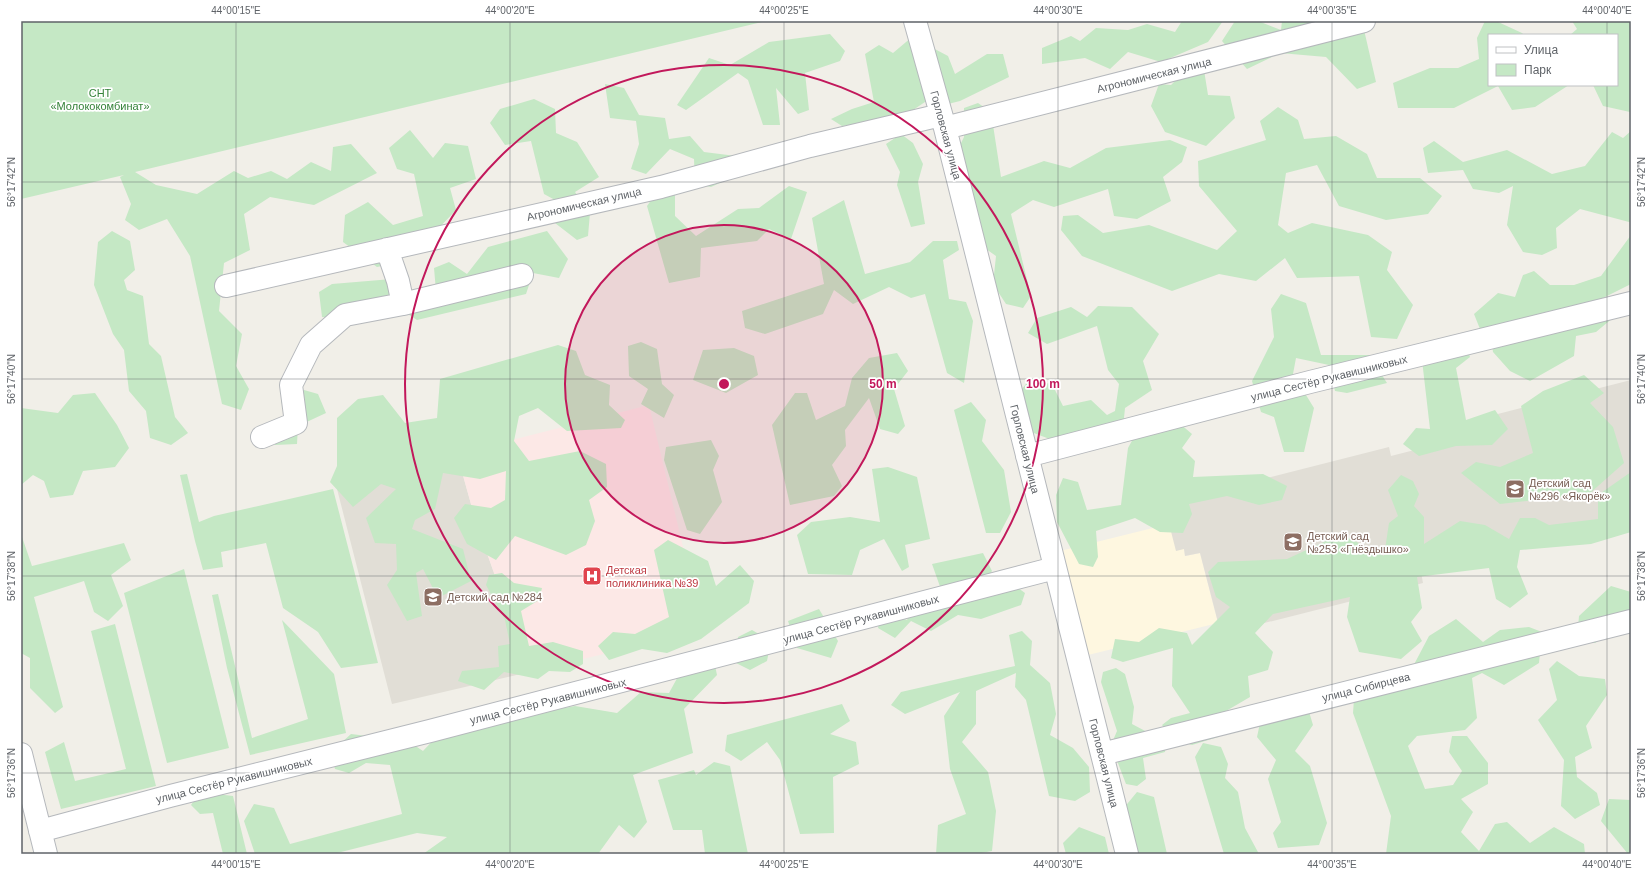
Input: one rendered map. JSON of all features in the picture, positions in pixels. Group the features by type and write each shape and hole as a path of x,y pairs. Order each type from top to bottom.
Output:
{"street":[{"name":"Горловская улица","path":"915,21 943,122 1127,854"},
{"name":"Агрономическая улица","path":"226,286 661,186 810,146 943,122 1364,21"},
{"path":"387,249 398,281 403,304"},
{"path":"262,437 296,423 291,385 311,345 345,315 403,304 522,275"},
{"name":"улица Сестёр Рукавишниковых","path":"1027,456 1310,382 1631,303"},
{"name":"улица Сестёр Рукавишниковых","path":"40,831 170,796 698,662 1055,568"},
{"name":"улица Сибирцева","path":"1102,754 1631,621"},
{"path":"21,754 46,854"}],"shaded area":[{"path":"1631,380 1631,521 1421,572 1423,583 1221,634 1200,553 1185,556 1184,549 1176,551 1164,504 1389,447 1391,456 1493,430 1490,416"},
{"name":"Детская поликлиника №39","path":"649,405 703,630 529,672 476,522 457,454"},
{"name":"Детский сад №284","path":"457,454 476,522 529,672 392,704 336,485"},
{"path":"1169,524 1184,549 1185,556 1200,553 1218,623 1088,655 1060,551"}],"green space":[{"name":"СНТ «Молококомбинат»","path":"21,21 766,21 135,172 156,185 197,194 234,171 248,178 271,171 287,179 311,162 331,171 333,147 351,144 377,173 314,205 270,197 244,214 250,250 224,263 219,311 242,334 236,366 249,389 241,410 222,404 190,256 167,219 139,230 125,220 131,204 120,177 124,175 21,199"},
{"path":"1182,21 1223,21 1208,42 1161,62 1128,52 1110,69 1085,58 1042,64 1042,48 1071,36 1080,41 1096,28 1128,30 1147,24 1175,32"},
{"path":"1235,21 1258,21 1281,30 1282,21 1362,21 1376,82 1357,89 1326,57 1280,53 1247,69 1222,41"},
{"path":"1485,21 1496,21 1523,34 1488,34 1488,86 1498,86 1454,108 1398,108 1393,83 1430,68 1458,68 1479,59 1477,38"},
{"path":"1572,21 1631,21 1630,112 1603,106 1593,86 1618,86 1618,34 1571,34 1577,29"},
{"path":"830,34 845,51 840,61 805,73 809,110 798,114 776,88 780,125 763,125 748,80 738,73 686,110 677,105 709,58 730,65 769,42"},
{"path":"912,37 948,56 955,74 987,54 1003,54 1009,77 960,101 944,105 928,100 901,118 842,126 831,119 852,109 874,102 865,54 879,45 893,53"},
{"path":"1186,70 1204,70 1208,95 1230,96 1235,118 1206,146 1165,132 1151,106 1159,84 1171,85"},
{"path":"605,84 624,88 639,115 665,118 669,139 690,136 704,152 744,157 746,171 711,187 695,184 694,159 670,149 646,174 631,169 639,144 636,121 610,118"},
{"path":"1498,86 1567,86 1535,107 1512,110"},
{"path":"534,99 555,109 556,133 577,142 599,177 575,192 590,213 588,236 577,240 555,223 555,200 544,194 531,141 505,145 490,123 500,109"},
{"path":"978,103 991,112 1001,177 1044,161 1070,168 1106,148 1170,140 1187,147 1182,162 1163,177 1171,201 1137,219 1114,216 1108,189 1054,207 1033,200 1011,214 1031,296 1023,308 1006,304 993,284 996,256 979,244 949,168 964,137 964,108"},
{"path":"1278,107 1298,120 1304,139 1336,136 1367,154 1377,178 1420,178 1442,196 1428,214 1386,220 1339,206 1317,165 1286,173 1278,225 1288,233 1312,223 1368,235 1392,252 1387,270 1413,305 1397,339 1371,337 1359,276 1297,278 1285,258 1256,281 1219,274 1172,291 1082,256 1061,230 1063,216 1078,215 1103,233 1149,225 1217,250 1237,231 1199,186 1198,161 1266,140 1260,121"},
{"path":"410,130 433,158 445,143 468,146 476,179 450,188 456,210 437,230 392,264 377,267 343,242 345,215 368,202 393,225 423,216 414,174 397,169 389,148"},
{"path":"1631,131 1631,221 1629,222 1580,209 1556,228 1557,248 1542,255 1523,252 1507,225 1513,186 1499,193 1473,189 1463,170 1428,173 1423,148 1434,141 1463,162 1507,150 1552,174 1585,166 1612,132 1623,138"},
{"path":"901,134 913,143 923,164 918,182 925,224 911,227 897,185 900,172 886,144"},
{"path":"789,186 807,192 791,239 769,229 757,241 701,248 700,277 669,283 647,206 656,193 675,193 675,216 696,236 738,209 759,208"},
{"path":"844,200 865,274 910,262 933,241 957,241 959,250 943,260 949,299 966,302 973,321 964,383 947,373 925,294 911,298 889,287 853,304 834,290 823,314 765,334 745,328 742,311 824,284 812,218"},
{"path":"112,231 130,241 135,270 124,280 127,290 143,296 149,344 161,356 175,417 188,433 171,445 150,438 146,411 129,391 124,350 113,334 94,285 98,242"},
{"path":"547,231 568,259 559,278 533,273 526,294 417,320 394,305 349,319 322,317 319,292 332,284 392,279 398,289 436,291 434,268 449,262 467,274 488,247"},
{"path":"1631,235 1631,284 1601,299 1614,317 1596,332 1576,336 1574,356 1530,381 1510,371 1493,352 1490,330 1480,329 1474,314 1498,293 1515,297 1523,275 1534,271 1550,285 1574,285 1601,276"},
{"path":"1281,294 1306,303 1321,355 1369,355 1387,383 1347,393 1335,391 1329,365 1296,358 1293,374 1314,408 1304,452 1284,452 1274,417 1261,412 1252,381 1274,337 1271,309"},
{"path":"1098,306 1132,307 1159,334 1143,361 1152,390 1125,408 1123,428 1063,444 1023,429 1015,398 1029,380 1052,384 1063,406 1091,400 1107,415 1115,411 1119,384 1108,370 1097,326 1047,344 1028,333 1037,318 1071,307 1087,317"},
{"path":"641,342 657,349 662,384 674,395 664,418 641,404 648,389 629,376 628,346"},
{"path":"1465,342 1470,357 1456,368 1466,420 1495,410 1508,429 1492,445 1456,446 1419,456 1403,444 1416,428 1430,429 1422,360"},
{"path":"558,345 576,351 585,375 610,385 609,405 625,420 621,428 567,431 538,408 519,416 514,441 529,461 580,451 606,464 607,487 589,500 595,521 586,545 566,555 515,536 496,560 467,544 454,518 465,504 491,508 505,500 506,471 480,479 443,473 435,509 415,520 412,529 463,549 471,581 438,598 423,569 416,573 422,616 407,621 387,585 397,570 396,544 375,543 366,518 396,489 381,484 353,507 330,482 337,466 337,418 358,399 383,395 405,423 437,418 440,379"},
{"path":"734,348 754,356 758,375 726,393 693,380 703,350"},
{"path":"897,353 908,371 894,389 905,426 898,434 880,429 869,398 845,430 846,446 832,465 842,486 834,496 790,505 772,425 795,393 807,393 816,420 845,406 852,378 869,358"},
{"path":"1584,375 1604,393 1590,403 1613,427 1624,463 1589,494 1500,504 1461,473 1476,462 1500,467 1533,453 1521,406 1543,391"},
{"path":"304,390 318,394 326,413 298,426 297,444 275,445 270,423 285,418 281,400"},
{"path":"95,393 117,425 129,448 115,467 83,471 73,495 50,498 44,481 33,475 21,485 21,408 58,413 73,395"},
{"path":"971,402 986,420 982,441 1004,470 1011,512 1000,533 986,533 954,410"},
{"path":"1145,417 1172,417 1192,434 1182,448 1195,461 1193,477 1263,474 1287,486 1282,500 1259,505 1227,496 1189,504 1192,514 1183,533 1160,532 1135,518 1096,531 1098,557 1093,567 1079,564 1057,522 1056,495 1063,478 1078,482 1087,510 1121,505 1128,448"},
{"path":"711,440 719,456 713,470 722,502 700,534 687,530 664,460 666,447"},
{"path":"888,467 917,477 930,539 905,545 909,567 902,571 884,539 860,550 852,575 808,574 797,535 811,522 850,517 880,522 872,469"},
{"path":"1631,472 1631,532 1591,544 1520,550 1517,567 1528,594 1510,608 1496,599 1489,568 1417,577 1422,608 1411,622 1422,641 1401,659 1359,652 1347,617 1350,597 1273,614 1255,633 1273,652 1268,670 1248,676 1250,697 1221,714 1218,737 1192,745 1174,740 1162,725 1171,718 1190,713 1172,686 1173,648 1123,662 1111,658 1115,639 1139,642 1159,628 1187,633 1192,645 1230,607 1216,597 1208,572 1218,562 1287,559 1341,534 1384,556 1389,523 1398,516 1388,490 1401,475 1413,481 1419,494 1414,506 1424,517 1424,544 1460,521 1485,525 1509,539 1520,518 1535,518 1549,525 1598,519 1598,495"},
{"path":"187,474 199,522 214,516 333,489 378,663 341,668 318,632 283,608 266,543 221,552 223,567 203,570 180,475"},
{"path":"21,534 32,566 124,543 131,560 111,575 123,606 108,621 94,612 84,581 34,597 63,707 55,713 30,688 30,658 21,653"},
{"path":"668,540 708,561 716,586 740,565 754,581 749,603 701,639 667,653 642,649 609,660 598,646 613,632 635,634 669,617 654,550"},
{"path":"983,553 992,571 981,586 990,597 1010,582 1025,593 1021,605 981,619 958,615 931,631 911,621 895,638 878,628 881,611 907,620 916,602 943,595 932,564"},
{"path":"184,569 229,748 167,763 124,593"},
{"path":"502,573 514,583 542,588 539,600 521,611 529,646 553,642 583,651 583,664 570,672 549,671 538,679 504,672 484,690 458,681 462,671 499,667 498,646 510,644 505,620 486,585 489,575"},
{"path":"1611,586 1631,592 1631,617 1595,643 1577,639 1579,616"},
{"path":"218,594 252,738 308,719 282,620 334,674 346,733 250,755 227,668 212,595"},
{"path":"819,609 838,641 831,658 797,648 788,621"},
{"path":"1456,619 1483,642 1500,630 1529,627 1542,632 1539,663 1504,685 1482,673 1472,678 1477,718 1465,730 1417,736 1408,746 1425,789 1453,785 1462,771 1449,752 1452,736 1467,736 1488,763 1488,784 1461,799 1473,812 1461,832 1479,851 1495,824 1507,822 1530,843 1554,827 1584,844 1585,854 1386,854 1391,816 1353,713 1355,685 1409,674 1429,636"},
{"path":"115,624 156,786 61,809 45,752 64,742 75,781 126,769 91,631"},
{"path":"752,630 771,641 767,661 750,670 736,663 738,637"},
{"path":"1022,631 1032,641 1030,665 1050,683 1056,714 1050,735 1073,748 1089,767 1090,792 1075,801 1049,796 1026,700 1015,687 1016,673 976,691 976,724 962,742 988,772 996,811 992,851 976,854 936,854 938,825 966,814 950,769 944,716 960,692 905,714 891,705 901,692 1015,666 1009,635"},
{"path":"713,656 717,675 684,709 693,753 633,775 647,822 634,838 619,825 598,854 423,854 447,837 417,833 333,854 255,854 244,821 254,804 274,808 290,844 402,814 390,765 366,763 349,773 335,769 330,753 351,734 408,741 423,751 442,731 575,706 617,713 641,692 669,693 686,662"},
{"path":"1557,661 1579,676 1605,679 1607,695 1586,726 1592,748 1575,757 1577,777 1597,793 1600,805 1575,819 1561,806 1564,760 1538,720 1557,700 1549,669"},
{"path":"1116,668 1125,674 1134,707 1132,724 1166,742 1165,752 1143,758 1146,779 1137,786 1126,784 1111,745 1117,731 1101,682 1103,672"},
{"path":"842,704 850,721 830,734 856,742 859,764 833,777 834,833 800,834 780,760 767,742 741,761 725,751 727,735"},
{"path":"1307,705 1313,725 1295,751 1310,766 1327,823 1319,845 1278,848 1273,833 1281,822 1268,779 1276,760 1257,737 1263,709"},
{"path":"1203,743 1221,747 1228,764 1225,778 1238,792 1245,828 1259,854 1224,854 1195,757"},
{"path":"714,762 730,766 748,854 705,854 702,830 673,830 658,780 694,770 696,775"},
{"path":"200,792 233,796 247,854 223,854 213,813 200,814 191,805"},
{"path":"1137,792 1154,797 1167,854 1139,854 1131,845 1123,809"},
{"path":"1609,799 1631,800 1631,854 1628,854 1601,821"},
{"path":"1079,827 1105,837 1109,854 1066,854 1063,843"}],"place":[{"name":"Детский сад №296 «Якорёк»","path":"1515,489"},
{"name":"Детский сад №253 «Гнёздышко»","path":"1293,542"},
{"name":"Детская поликлиника №39","path":"592,576"},
{"name":"Детский сад №284","path":"433,597"}]}
